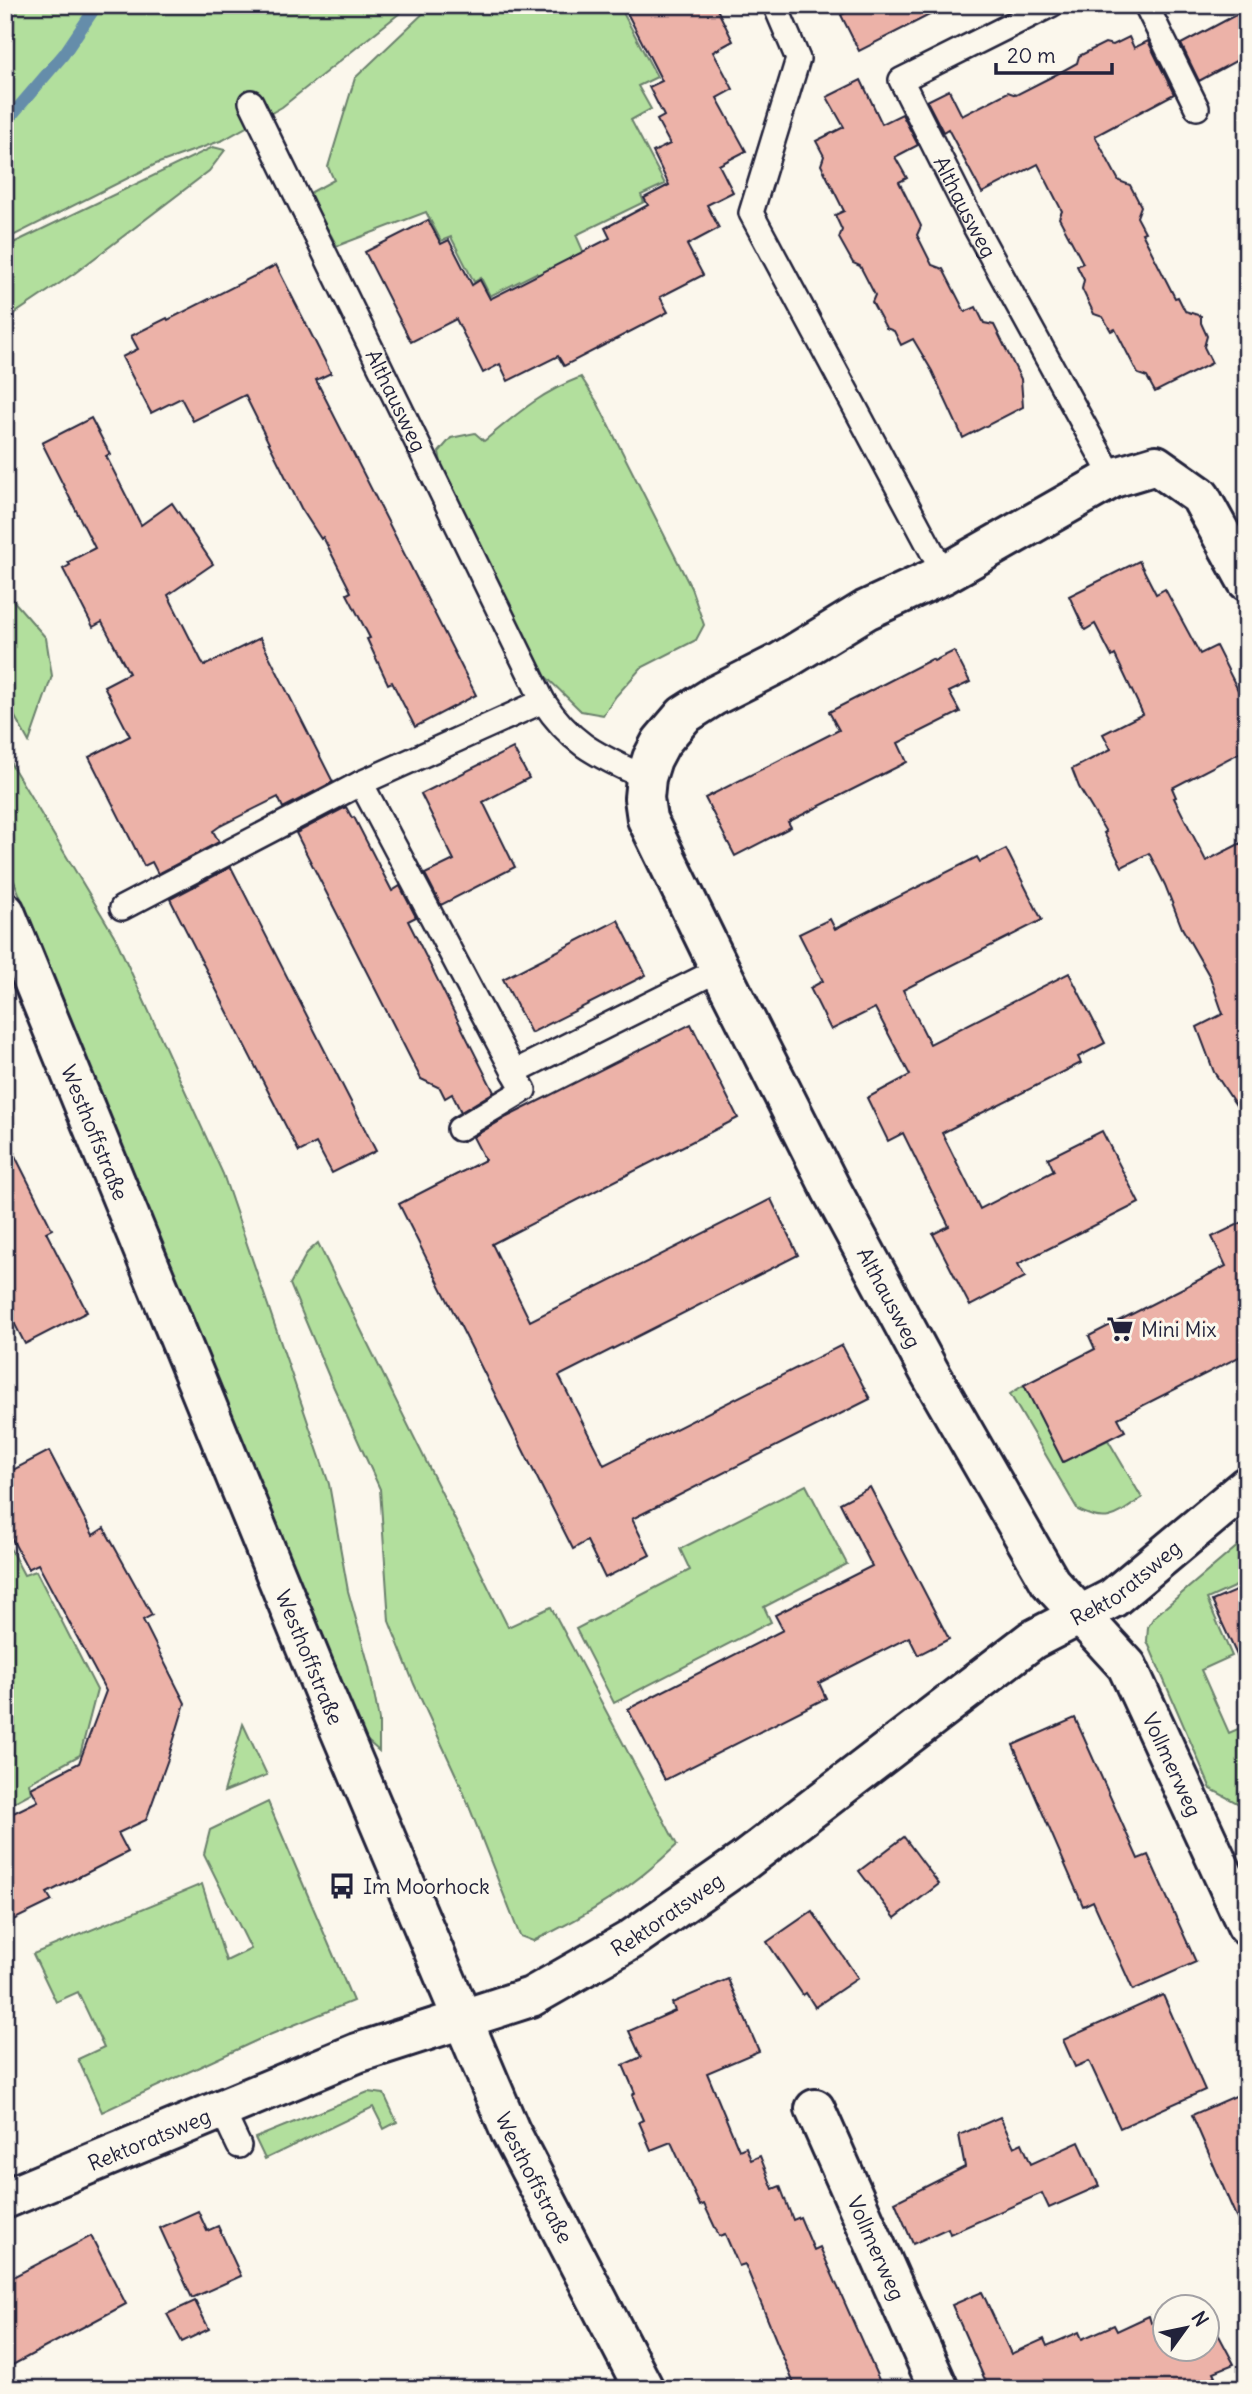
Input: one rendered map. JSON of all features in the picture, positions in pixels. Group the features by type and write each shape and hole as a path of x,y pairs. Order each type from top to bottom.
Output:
{"street":[{"name":"Althausweg","path":"1080,1614 1050,1582 930,1373 831,1189 647,819 644,798 646,778 661,742 684,715 714,696 781,662 866,610 944,574 1113,478 1156,465 1200,496 1247,581"},
{"name":"Westhoffstraße","path":"5,912 331,1709 510,2132 644,2389"},
{"name":"Rektoratsweg","path":"5,2199 357,2053 531,1997 629,1941 744,1861 1032,1640 1113,1598 1247,1486"},
{"name":"Vollmerweg","path":"1080,1614 1127,1666 1247,1926"},
{"name":"Vollmerweg","path":"815,2109 939,2389"}],"lane":[{"path":"775,5 799,60 751,213 944,574"},
{"name":"Althausweg","path":"1051,5 901,80 974,225 1113,478"},
{"path":"1146,5 1197,108"},
{"name":"Althausweg","path":"251,102 543,701 562,729 575,740 589,750 646,778"},
{"path":"122,908 362,783 543,701"},
{"path":"362,783 524,1090 459,1129"},
{"path":"514,1072 720,969"},
{"path":"221,2108 239,2146"}],"green space":[{"path":"5,5 410,5 282,107 223,140 156,164 5,240"},
{"path":"432,5 587,5 591,13 608,5 619,5 657,77 638,86 651,109 631,120 665,184 641,195 644,202 576,235 587,260 544,282 536,273 490,296 481,278 474,282 451,237 441,241 426,212 337,246 308,194 334,180 328,167 355,78"},
{"path":"213,147 225,150 209,171 75,273 5,320 5,247"},
{"path":"581,377 597,402 691,588 704,625 696,640 641,668 603,715 581,711 541,672 443,473 439,452 451,438 475,433 484,441 541,397"},
{"path":"5,591 46,638 52,676 29,742 5,699"},
{"path":"5,754 115,937 223,1174 329,1484 348,1591 369,1666 379,1720 379,1751 362,1736 5,859"},
{"path":"318,1243 508,1627 551,1607 677,1845 609,1899 533,1941 520,1936 461,1786 414,1684 389,1621 380,1489 290,1284 307,1253"},
{"path":"1024,1385 1063,1462 1108,1440 1142,1498 1118,1514 1105,1518 1078,1510 1010,1394"},
{"path":"806,1485 847,1564 764,1607 771,1622 614,1703 576,1629 690,1570 680,1549"},
{"path":"1247,1538 1247,1581 1207,1599 1232,1656 1201,1670 1229,1733 1247,1725 1247,1801 1239,1804 1211,1789 1147,1641 1148,1627 1154,1617"},
{"path":"5,1539 24,1575 36,1571 97,1690 80,1755 29,1783 31,1793 5,1807"},
{"path":"243,1724 267,1775 224,1792"},
{"path":"268,1802 353,2001 262,2038 102,2112 78,2059 104,2047 78,1992 56,2002 33,1954 202,1884 226,1961 251,1949 204,1854 210,1830"},
{"path":"368,2092 384,2094 397,2122 384,2129 373,2107 265,2159 255,2138"}],"building":[{"path":"623,5 715,5 733,41 713,52 733,89 717,98 746,151 719,165 733,192 707,205 719,228 687,245 703,275 660,297 668,312 564,366 558,356 508,381 500,364 483,373 456,319 411,342 365,252 428,220 441,244 449,240 472,285 480,280 490,299 610,238 605,228 648,205 644,198 669,185 653,152 670,144 657,120 664,116 649,87 662,81"},
{"path":"860,5 949,5 859,51 841,15"},
{"path":"1247,9 1247,55 1199,81 1181,44"},
{"path":"1129,37 1134,48 1148,41 1174,94 1095,136 1119,181 1130,185 1141,206 1137,217 1145,232 1142,233 1175,298 1178,297 1185,311 1201,316 1207,336 1204,347 1212,363 1155,392 1147,377 1138,374 1115,329 1111,331 1103,317 1094,314 1082,289 1084,280 1077,266 1083,263 1059,218 1062,211 1038,164 982,193 948,129 943,132 927,101 949,90 962,116 1008,92 1016,95 1077,63 1079,56 1105,43 1113,45"},
{"path":"861,80 882,124 902,114 918,145 895,157 907,178 899,182 921,226 917,235 932,265 943,269 965,312 976,307 984,323 994,325 1021,379 1023,407 963,438 932,371 913,339 901,345 894,331 886,328 872,302 875,295 860,266 853,263 839,238 842,230 835,215 844,211 821,165 824,156 816,141 844,127 827,97"},
{"path":"276,265 331,373 316,380 476,695 415,727 392,682 388,684 367,639 370,638 347,594 351,592 323,537 321,539 301,508 245,395 193,421 181,398 151,413 122,357 138,349 131,336"},
{"path":"91,418 110,454 106,456 141,525 172,503 213,564 168,595 204,666 260,638 333,782 283,808 278,797 220,826 213,831 219,842 158,874 152,862 144,866 89,757 130,736 104,686 129,673 102,622 93,627 63,569 70,565 68,562 95,548 42,443"},
{"path":"1139,561 1156,594 1165,589 1200,654 1216,646 1247,708 1247,749 1172,788 1176,797 1174,798 1206,861 1247,840 1247,1122 1214,1072 1197,1027 1223,1014 1210,977 1182,928 1165,885 1149,853 1122,867 1072,769 1111,749 1103,734 1143,714 1115,655 1112,657 1095,624 1085,630 1069,596"},
{"path":"954,651 970,682 949,692 960,712 898,743 907,762 788,822 791,827 735,856 705,798 839,730 829,712 932,659 934,661"},
{"path":"513,748 529,778 483,802 515,867 441,905 425,874 454,860 421,794"},
{"path":"346,807 352,818 354,817 392,891 400,886 416,917 408,921 494,1092 461,1112 452,1094 445,1098 440,1088 421,1079 296,833"},
{"path":"1006,849 1042,920 903,990 930,1044 1069,973 1105,1043 1078,1057 1081,1063 942,1133 980,1209 1054,1171 1048,1158 1102,1131 1139,1203 1018,1264 1025,1277 970,1306 933,1234 949,1226 903,1133 888,1141 867,1098 910,1075 875,1008 831,1030 810,988 823,981 799,934 830,919 835,929 977,857 980,862"},
{"path":"231,867 376,1151 332,1173 316,1143 299,1152 170,899"},
{"path":"618,920 646,975 531,1033 503,979"},
{"path":"691,1024 738,1118 492,1244 530,1321 771,1199 798,1255 559,1376 604,1465 842,1345 870,1399 632,1519 650,1555 605,1578 587,1541 573,1549 399,1204 485,1160 473,1137 507,1117"},
{"path":"5,1136 52,1229 46,1232 87,1312 25,1344 5,1305"},
{"path":"1247,1220 1247,1353 1118,1418 1125,1431 1063,1462 1024,1385 1095,1349 1089,1336 1226,1266 1212,1237"},
{"path":"49,1451 93,1535 104,1528 152,1615 143,1620 185,1703 146,1820 118,1833 128,1852 47,1893 52,1901 5,1924 5,1817 38,1801 31,1788 79,1763 106,1691 38,1564 28,1569 5,1526 5,1474"},
{"path":"870,1487 949,1639 918,1655 909,1637 819,1683 826,1698 665,1780 628,1709 783,1630 775,1615 872,1566 840,1503"},
{"path":"1247,1586 1247,1677 1212,1601"},
{"path":"1075,1718 1138,1859 1148,1855 1196,1962 1133,1990 1093,1901 1083,1906 1013,1745"},
{"path":"904,1837 939,1884 895,1918 859,1871"},
{"path":"812,1911 858,1978 815,2007 806,1993 803,1995 767,1942"},
{"path":"728,1979 759,2051 707,2073 739,2150 746,2147 751,2160 760,2156 773,2189 780,2186 793,2220 800,2217 814,2250 820,2247 883,2389 796,2389 745,2264 739,2266 725,2234 719,2236 704,2204 700,2206 671,2142 651,2150 639,2122 643,2120 623,2065 641,2057 629,2031 675,2011 672,2003"},
{"path":"1163,1995 1205,2090 1120,2128 1089,2061 1075,2067 1063,2040"},
{"path":"1247,2091 1247,2242 1192,2115"},
{"path":"1000,2117 1014,2147 1022,2143 1031,2164 1079,2142 1099,2186 1049,2208 1042,2193 950,2234 948,2228 913,2244 895,2202 965,2167 959,2135"},
{"path":"198,2211 207,2231 218,2226 241,2276 192,2298 160,2228"},
{"path":"91,2236 126,2304 5,2369 5,2281"},
{"path":"982,2292 1011,2354 1044,2339 1047,2346 1079,2332 1082,2339 1114,2325 1117,2331 1149,2316 1150,2362 1220,2362 1220,2338 1234,2364 1214,2372 1216,2376 1188,2389 989,2389 952,2305"},
{"path":"195,2301 209,2329 182,2342 167,2314"}],"waterway":[{"path":"5,123 64,54 97,5"}],"place":[{"name":"Mini Mix","path":"1120,1329"},
{"name":"Im Moorhock","path":"342,1886"}]}
